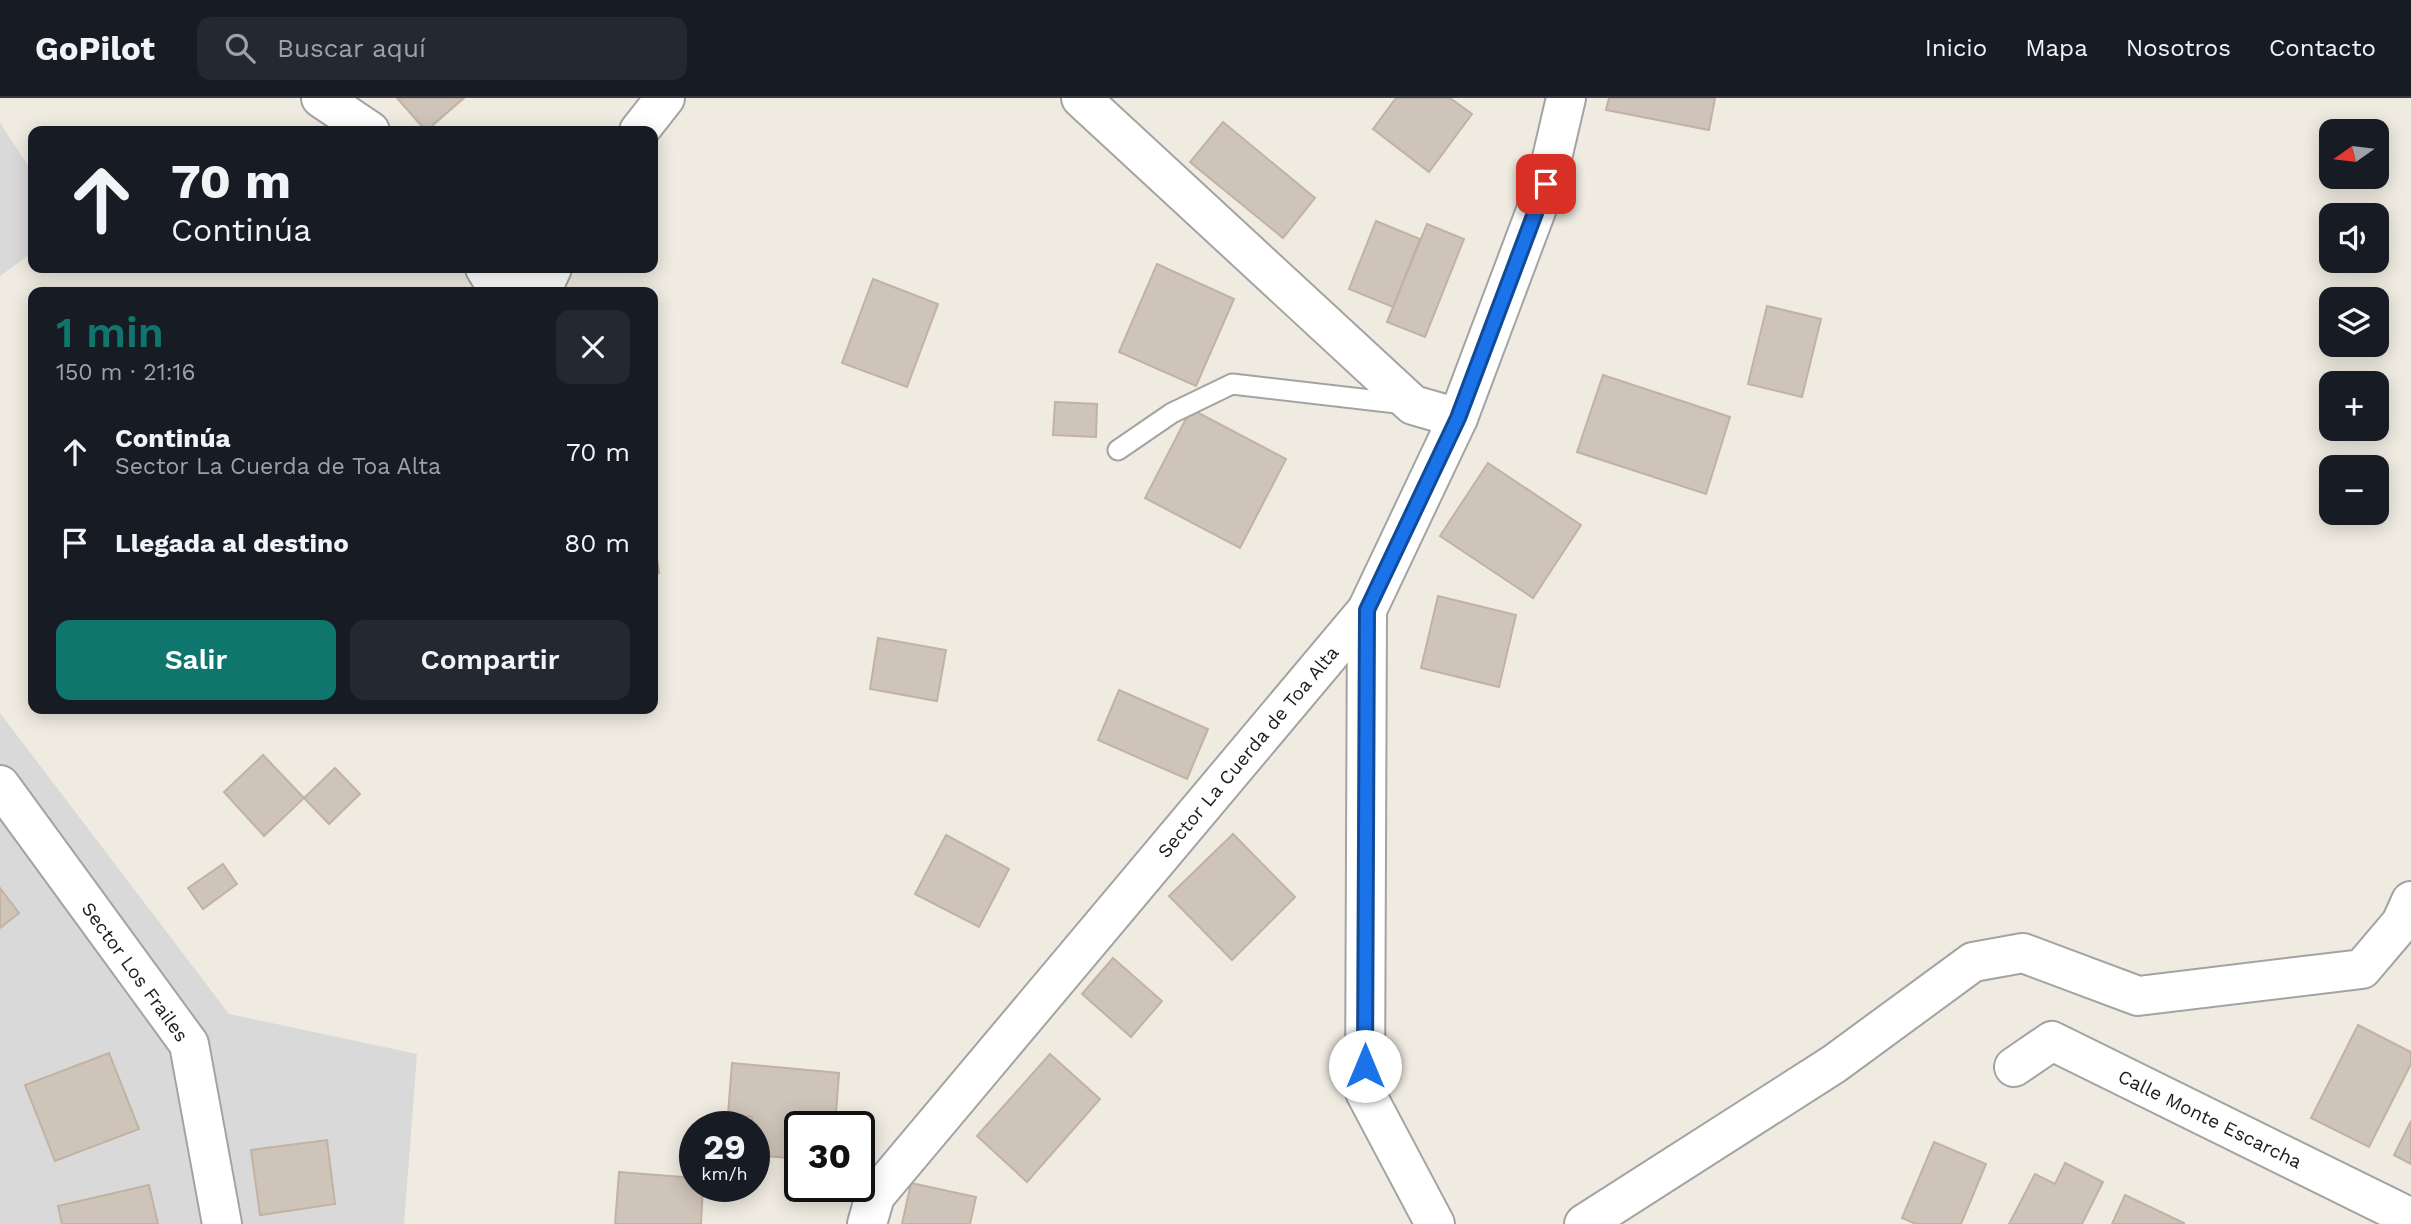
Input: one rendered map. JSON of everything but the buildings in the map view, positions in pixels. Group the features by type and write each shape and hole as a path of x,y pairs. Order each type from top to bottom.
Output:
{"street":[{"path":"321,98 363,126"},
{"path":"643,126 665,98"},
{"path":"1081,98 1413,405 1458,418"},
{"name":"Sector La Cuerda de Toa Alta","path":"867,1224 875,1196 1367,610 1458,418 1546,184 1566,98"},
{"path":"518,287 546,281 550,273"},
{"path":"1367,610 1365,1092 1435,1224"},
{"name":"Sector Los Frailes","path":"0,785 189,1044 222,1224"},
{"path":"1584,1224 1834,1064 1973,962 2023,953 2138,996 2362,969 2401,923 2411,901"},
{"name":"Calle Monte Escarcha","path":"2014,1068 2052,1041 2411,1218"}],"lane":[{"path":"1118,450 1172,414 1232,384 1413,405"}],"shaded area":[{"path":"0,123 28,165 28,256 0,276"},
{"path":"0,713 229,1014 417,1054 404,1224 0,1224"}],"route":[{"path":"1365,1066 1367,610 1458,418 1546,184"}]}
